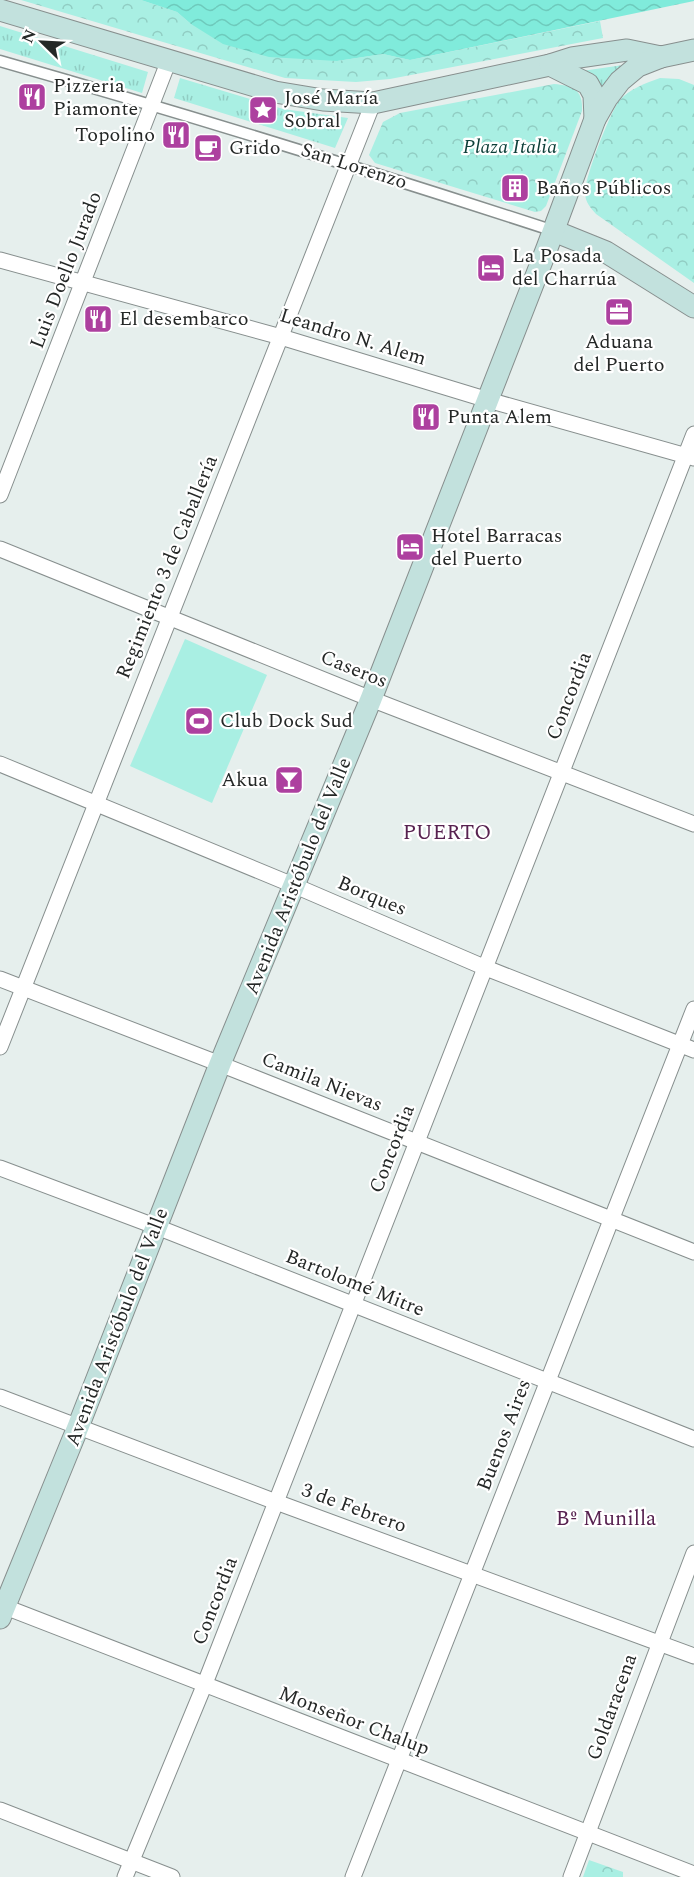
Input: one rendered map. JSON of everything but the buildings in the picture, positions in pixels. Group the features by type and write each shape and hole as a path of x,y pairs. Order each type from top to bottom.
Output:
{"main road":[{"path":"0,10 275,92 323,100 373,103 550,65 572,58 627,50 661,57 694,50"},
{"name":"Avenida Aristóbulo del Valle","path":"2,1610 78,1427 220,1064 371,699 554,231 595,118 620,81 638,66 661,57"},
{"path":"550,65 588,84 594,95 595,118"},
{"name":"San Lorenzo","path":"554,231 626,262 694,306"}],"street":[{"name":"Luis Doello Jurado","path":"0,495 169,60"},
{"name":"San Lorenzo","path":"0,61 153,104 349,164 554,231"},
{"name":"Regimiento 3 de Caballería","path":"0,1047 373,103"},
{"name":"Leandro N. Alem","path":"0,260 281,337 488,400 690,456"},
{"name":"Concordia","path":"125,1877 204,1686 561,773 690,456 694,434"},
{"name":"Caseros","path":"0,549 371,699 694,824"},
{"name":"Borques","path":"0,764 293,885 486,968 687,1048"},
{"name":"Camila Nievas","path":"0,979 694,1252"},
{"name":"Buenos Aires","path":"353,1877 611,1220 687,1048 694,1009"},
{"name":"Bartolomé Mitre","path":"0,1168 157,1227 694,1439"},
{"name":"3 de Febrero","path":"0,1397 276,1502 694,1656"},
{"name":"Goldaracena","path":"571,1877 694,1553"},
{"name":"Monseñor Chalup","path":"2,1610 694,1874"},
{"path":"0,1810 172,1877"}],"green space":[{"path":"21,0 141,0 177,12 191,24 337,61 383,54 410,60 600,21 603,38 390,79 356,82 285,78"},
{"path":"0,26 148,72 142,93 0,49"},
{"path":"623,65 602,86 582,71"},
{"path":"180,78 283,109 348,118 335,148 174,98"},
{"path":"660,78 679,79 694,85 694,283 596,214 585,194 598,146 619,101 633,90"},
{"name":"Plaza Italia","path":"554,84 576,90 581,98 582,111 546,206 541,211 535,212 375,163 369,155 383,122 400,113"},
{"name":"Club Dock Sud","path":"185,639 267,675 212,803 130,766"},
{"path":"589,1860 623,1872 623,1877 583,1877"}],"water":[{"path":"141,0 694,1 410,60 383,54 337,61 269,57 223,44 191,24 177,12"}],"place":[{"name":"Pizzeria Piamonte","path":"32,97"},
{"name":"José María Sobral","path":"263,110"},
{"name":"Topolino","path":"176,135"},
{"name":"Grido","path":"208,148"},
{"name":"Baños Públicos","path":"515,188"},
{"name":"La Posada del Charrúa","path":"491,268"},
{"name":"Aduana del Puerto","path":"619,312"},
{"name":"El desembarco","path":"98,319"},
{"name":"Punta Alem","path":"426,417"},
{"name":"Hotel Barracas del Puerto","path":"410,547"},
{"name":"Club Dock Sud","path":"199,721"},
{"name":"Akua","path":"289,780"}],"district":[{"name":"PUERTO","path":"447,833"},
{"name":"Bº Munilla","path":"606,1519"}]}
